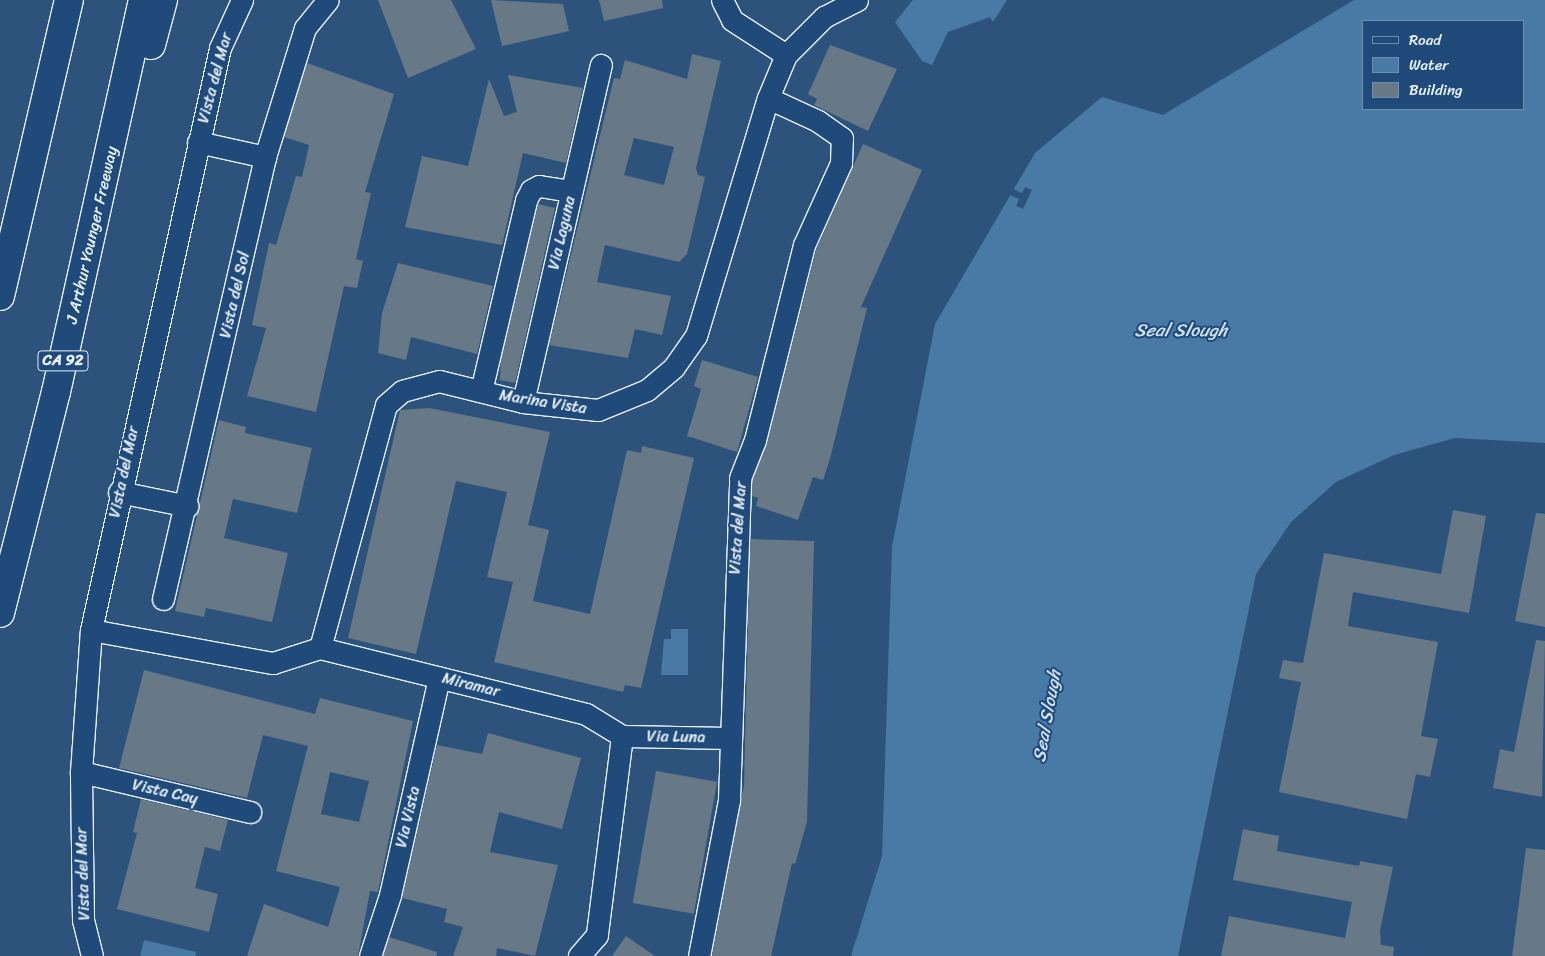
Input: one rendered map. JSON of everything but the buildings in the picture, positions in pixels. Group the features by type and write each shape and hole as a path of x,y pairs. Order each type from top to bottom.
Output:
{"highway":[{"path":"29,181 50,0"},
{"path":"0,296 29,181 69,0"},
{"name":"J Arthur Younger Freeway","path":"0,613 122,108 143,0"},
{"path":"122,108 150,48 163,0"}],"street":[{"name":"Vista del Mar","path":"92,956 83,919 81,772 90,630 119,492 220,48 242,0"},
{"name":"Vista del Sol","path":"164,599 188,506 265,157 305,28 328,0"},
{"path":"722,0 732,20 786,55"},
{"name":"Marina Vista","path":"320,648 386,405 402,391 439,381 523,402 598,410 647,390 674,367 696,336 768,98 786,55 824,17 857,0"},
{"name":"Via Laguna","path":"523,402 601,64"},
{"name":"Vista del Mar","path":"698,956 728,800 740,478 757,430 804,245 841,163 842,138 818,121 768,98"},
{"path":"198,142 265,157"},
{"path":"481,391 526,200 531,190 539,186 572,191"},
{"path":"119,492 188,506"},
{"path":"90,630 272,663 320,648"},
{"name":"Miramar","path":"320,648 586,714 622,736"},
{"name":"Via Vista","path":"370,956 390,895 439,676"},
{"path":"579,956 597,935 622,736"},
{"name":"Via Luna","path":"622,736 731,738"},
{"name":"Vista Cay","path":"81,772 250,812"}],"water":[{"path":"913,0 1007,0 993,22 990,17 948,32 932,65 922,61 895,22"},
{"name":"Seal Slough","path":"1354,0 1545,0 1545,443 1455,438 1394,455 1336,482 1291,522 1256,574 1178,956 851,956 882,856 892,547 935,324 1035,153 1102,97 1163,115"},
{"path":"671,629 688,629 688,675 661,675 664,639 671,639"},
{"path":"144,940 196,952 195,956 140,956"}],"pier":[{"path":"1025,187 1032,190 1023,209 1016,206 1019,199 1008,194 1011,188 1022,193"}]}
